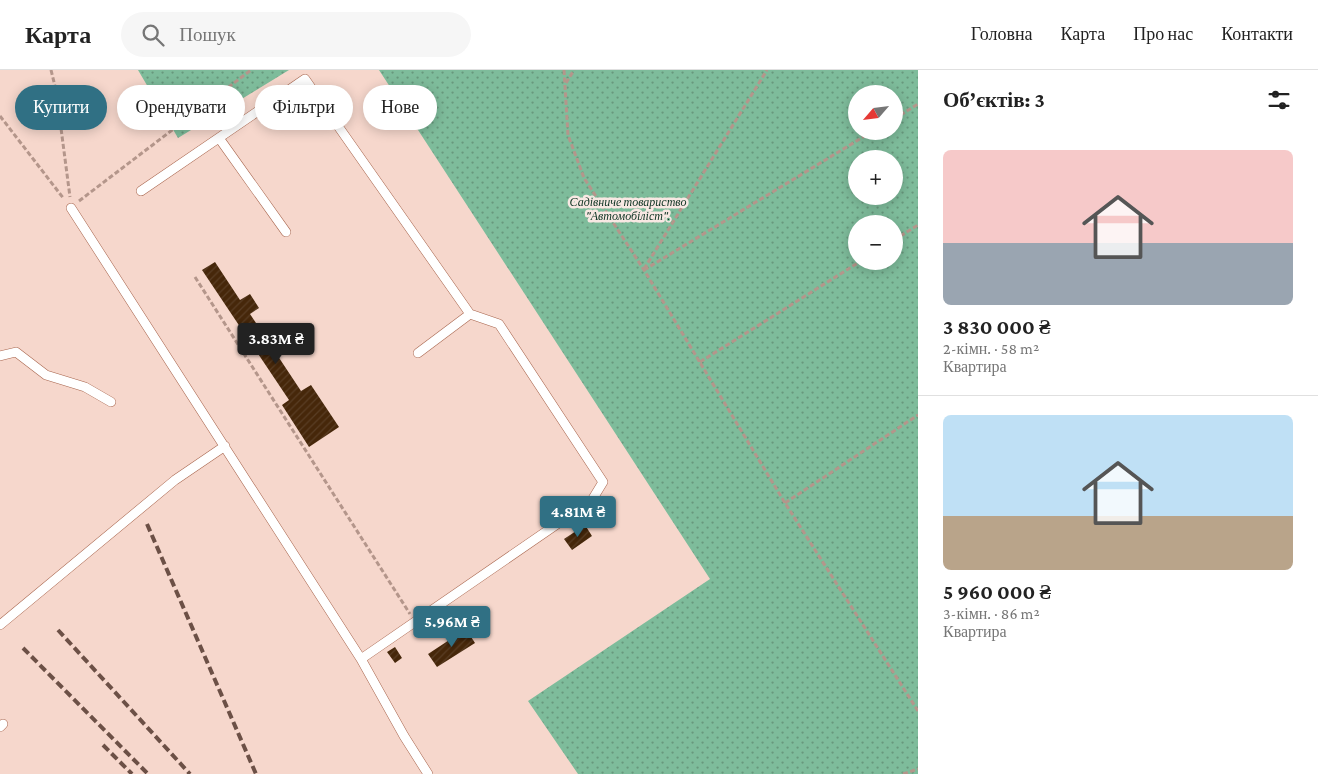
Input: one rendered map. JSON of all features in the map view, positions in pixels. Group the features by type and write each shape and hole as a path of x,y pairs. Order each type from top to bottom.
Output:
{"lane":[{"path":"141,191 305,79 470,314 499,324 603,482 592,500 362,659"},
{"path":"219,138 286,232"},
{"path":"71,208 362,659 404,736 428,774"},
{"path":"418,353 470,314"},
{"path":"0,356 16,352 46,376 85,387 111,402"},
{"path":"0,625 175,480 224,446"}],"path":[{"path":"51,70 56,90 71,208"},
{"path":"71,208 251,70"},
{"path":"564,70 568,135 584,178 644,270 785,503 918,711"},
{"path":"565,84 574,70"},
{"path":"644,270 767,70"},
{"path":"903,113 918,104"},
{"path":"0,116 71,208"},
{"path":"644,270 858,140"},
{"path":"903,234 918,225"},
{"path":"700,362 848,269"},
{"path":"194,277 415,623"},
{"path":"785,503 916,416 918,421"},
{"path":"903,774 918,769"}],"green space":[{"path":"138,70 289,70 265,85 255,85 255,91 245,97 245,85 147,85"},
{"name":"Садівниче товариство \"Автомобіліст\".","path":"379,70 918,70 918,774 578,774 528,701 710,579 418,130 437,130 437,85 389,85"},
{"path":"173,130 191,130 178,138"}],"building":[{"path":"215,262 240,300 250,294 259,308 250,314 301,391 311,385 339,427 309,447 282,405 289,400 202,270"},
{"path":"585,525 592,536 572,550 564,539"},
{"path":"466,629 475,643 437,667 428,654"},
{"path":"395,647 402,658 395,663 387,652"}],"railway":[{"path":"147,524 256,774"},
{"path":"58,630 190,774"},
{"path":"23,648 148,774"},
{"path":"103,745 132,774"}]}
